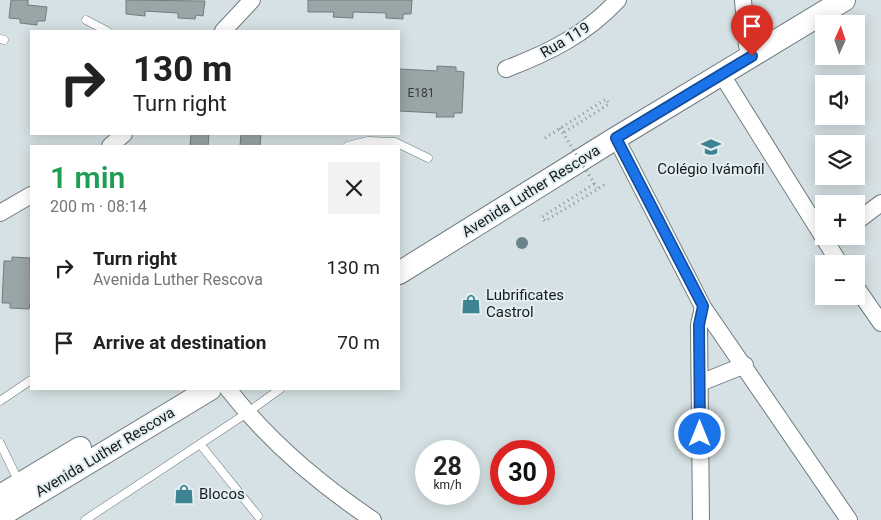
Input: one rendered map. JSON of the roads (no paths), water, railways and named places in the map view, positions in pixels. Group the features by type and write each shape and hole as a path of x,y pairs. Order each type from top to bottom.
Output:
{"main road":[{"name":"Avenida Luther Rescova","path":"400,256 821,0"},
{"name":"Avenida Luther Rescova","path":"400,272 616,138 844,0"},
{"name":"Avenida Luther Rescova","path":"0,496 177,390"},
{"name":"Avenida Luther Rescova","path":"0,516 208,390"}],"street":[{"path":"224,30 252,0"},
{"name":"Rua 119","path":"506,69 544,54 577,35 603,15 618,0"},
{"path":"743,0 747,46"},
{"path":"722,75 815,214"},
{"path":"111,145 123,135"},
{"path":"616,138 703,306 849,520"},
{"path":"0,213 30,195"},
{"path":"865,215 881,203"},
{"path":"865,300 881,323"},
{"path":"701,520 699,325 703,306"},
{"path":"700,383 745,365"},
{"path":"229,390 247,413 286,454 338,496 374,520"}],"lane":[{"path":"86,20 105,30"},
{"path":"351,145 368,140 395,142 428,158"},
{"path":"0,401 30,381"},
{"path":"84,520 247,413 279,390"},
{"path":"0,444 20,484"},
{"path":"200,444 258,516"}],"place":[{"name":"Colégio Ivámofil","path":"711,147"},
{"name":"Lubrificates Castrol","path":"471,304"},
{"name":"Blocos","path":"184,494"}]}
